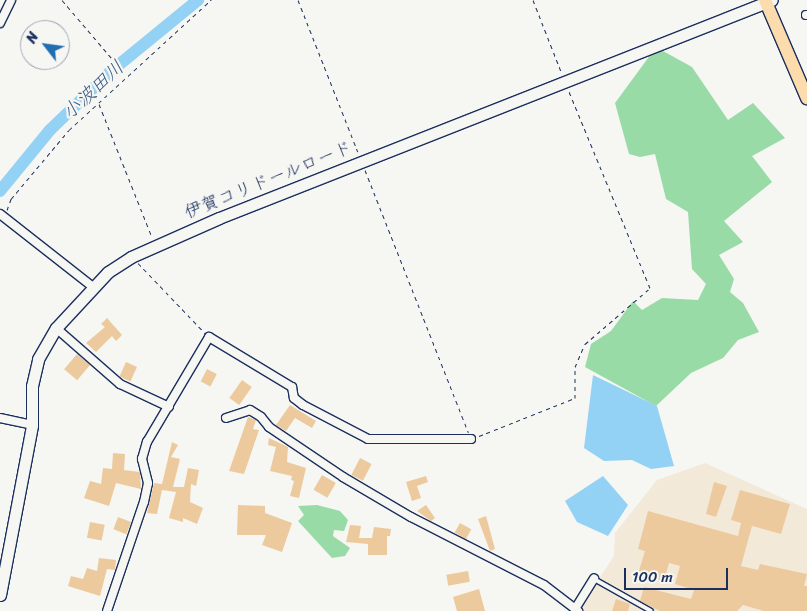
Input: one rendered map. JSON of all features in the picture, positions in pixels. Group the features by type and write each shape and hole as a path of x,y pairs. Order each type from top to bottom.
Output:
{"main road":[{"path":"768,1 807,98"}],"street":[{"path":"0,23 11,0"},
{"name":"伊賀コリドールロード","path":"0,595 32,425 32,386 36,366 43,347 56,328 93,287 131,257 155,245 768,1"},
{"path":"2,216 93,287"},
{"path":"56,328 120,384 170,407"},
{"path":"107,611 144,502 148,483 142,459 147,442 170,407 208,337 292,387 294,398 303,405 368,439 471,439"},
{"path":"226,418 250,410 261,417 269,427 343,478 411,518 544,585 577,610 594,579"},
{"path":"0,418 32,425"}],"lane":[{"path":"594,579 651,611"}],"path":[{"path":"62,0 115,62"},
{"path":"2,216 11,199 60,140 211,0"},
{"path":"298,0 471,439 576,398 575,367 585,344 650,288 533,0"},
{"path":"99,103 155,245"},
{"path":"131,257 208,337"}],"shaded area":[{"path":"705,463 807,509 807,611 584,611 580,608 614,556 615,533 657,480"}],"green space":[{"path":"663,51 692,67 728,120 753,103 785,138 752,156 772,182 724,221 743,242 719,255 734,279 730,292 743,303 759,332 738,340 723,358 691,373 656,406 585,367 591,344 611,331 633,301 642,310 662,298 698,300 706,284 692,269 688,212 666,199 655,154 640,157 629,154 615,103 651,54"},
{"path":"317,505 340,511 348,520 344,531 334,530 333,536 350,548 345,556 332,558 298,521 304,515 298,506"}],"water":[{"path":"593,375 657,406 674,466 651,469 632,460 604,461 584,448"},
{"path":"603,476 628,505 608,536 577,522 565,501"}],"building":[{"path":"107,318 122,335 116,341 112,336 96,352 86,343 105,327 101,324"},
{"path":"77,354 90,365 77,380 64,369"},
{"path":"126,362 137,367 130,381 119,377"},
{"path":"207,369 217,374 210,386 201,381"},
{"path":"242,380 252,387 239,405 229,398"},
{"path":"290,405 316,421 312,428 295,418 286,431 276,425"},
{"path":"248,417 256,420 253,429 259,430 244,474 229,471"},
{"path":"269,438 288,447 287,462 306,468 299,498 290,496 294,481 291,480 292,476 270,471 276,447 268,445"},
{"path":"172,442 178,445 171,457 180,459 173,487 184,487 188,468 199,470 196,486 191,484 190,502 203,508 197,524 183,518 183,522 169,518 176,492 162,490 157,514 147,513 154,483 162,484"},
{"path":"113,453 125,454 124,470 140,472 141,489 116,483 109,506 84,498 90,481 101,484 103,468 112,469"},
{"path":"360,458 372,464 363,481 351,475"},
{"path":"322,475 336,483 327,498 314,490"},
{"path":"426,476 428,482 417,486 421,498 412,501 406,482"},
{"path":"714,482 727,486 716,517 706,514"},
{"path":"740,490 790,504 781,534 752,526 741,566 758,570 760,564 807,574 804,586 807,586 807,611 764,611 743,605 737,611 660,611 640,601 644,587 691,599 694,590 675,584 680,566 669,563 664,581 638,574 645,551 638,549 648,511 738,536 741,523 731,520"},
{"path":"238,505 265,506 265,513 292,523 282,552 262,545 266,535 237,535"},
{"path":"426,505 435,518 431,521 417,511"},
{"path":"486,516 495,549 490,551 478,519"},
{"path":"118,517 131,522 126,534 113,529"},
{"path":"90,522 105,525 102,541 87,538"},
{"path":"460,523 471,529 466,539 455,533"},
{"path":"350,525 361,526 359,538 372,538 374,527 391,529 390,536 387,536 387,555 368,555 368,544 346,542"},
{"path":"99,558 116,560 115,570 107,569 100,596 68,586 71,576 83,579 87,568 97,571"},
{"path":"468,571 470,582 448,586 446,575"},
{"path":"479,589 485,611 457,611 453,597"},
{"path":"616,599 630,604 628,611 612,611"}],"waterway":[{"name":"小波田川","path":"0,191 50,130 110,72 198,0"}]}
